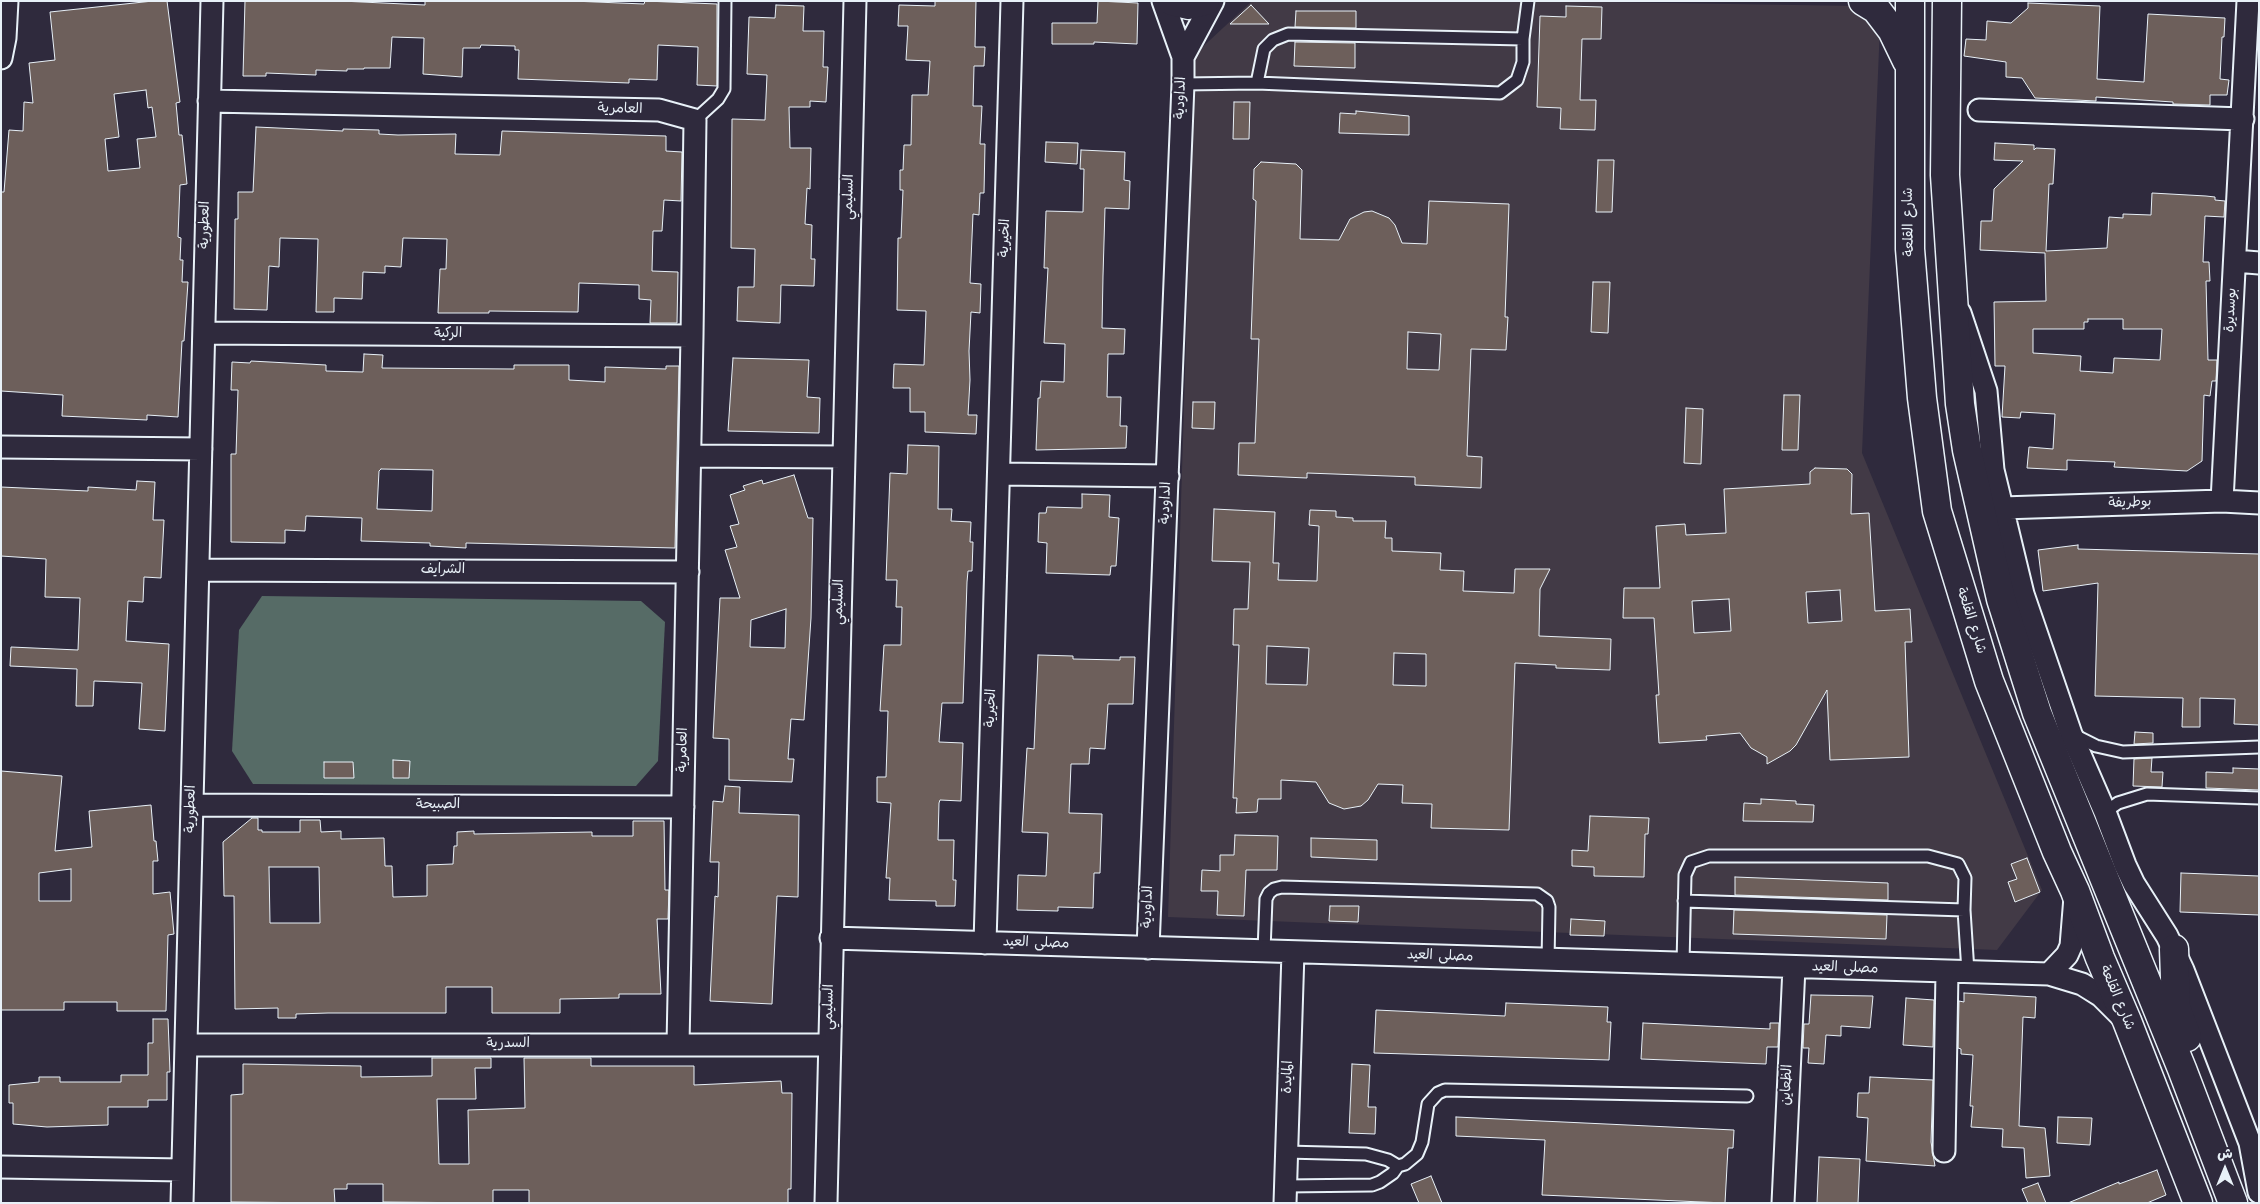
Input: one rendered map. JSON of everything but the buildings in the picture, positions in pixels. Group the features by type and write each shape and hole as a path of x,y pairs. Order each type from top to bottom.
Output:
{"main road":[{"path":"1172,1 1189,5 1205,1"},
{"path":"1863,1 1876,9 1892,30 1909,65"},
{"name":"شارع القلعة","path":"1910,1 1910,249 1922,398 1936,511 1989,681 2057,852 2076,891 2100,958 2127,1021 2198,1203"},
{"path":"1946,1 1945,175 1951,290 1960,404 1967,450 2000,599 2037,713 2182,1069 2233,1203"},
{"path":"2174,949 2176,1006 2202,1074 2207,1094 2210,1115 2210,1142"}],"street":[{"path":"1,58 5,38 7,1"},
{"name":"العطورية","path":"182,1203 212,1"},
{"name":"السليمي","path":"826,1203 855,1"},
{"name":"الخيرية","path":"985,943 1000,474 1012,1"},
{"name":"الداودية","path":"1148,948 1183,84 1183,57 1162,1"},
{"name":"الداودية","path":"1183,57 1213,1"},
{"name":"بوسديرة","path":"2222,502 2248,1"},
{"name":"العامرية","path":"209,101 659,110 695,120 678,1045"},
{"path":"1979,110 2243,119"},
{"path":"2235,261 2259,263"},
{"path":"1951,290 1986,391 1993,470 2023,594 2071,734 2134,884 2158,920 2174,949 2250,1143 2259,1192"},
{"name":"الركية","path":"204,333 692,336"},
{"path":"1,447 201,449"},
{"path":"690,456 844,457"},
{"path":"1000,474 1168,476"},
{"name":"بوطريفة","path":"2002,508 2222,502 2259,503"},
{"name":"الشرايف","path":"198,570 688,572"},
{"name":"الصبيحة","path":"192,805 683,807"},
{"path":"2049,974 2067,955 2071,946 2076,891"},
{"name":"مصلى العيد","path":"831,938 1548,961 2049,974 2090,988 2127,1021"},
{"name":"المايدة","path":"1285,1195 1293,952"},
{"name":"الظعاين","path":"1782,1203 1794,967"},
{"path":"1944,1151 1947,972"},
{"name":"السدرية","path":"186,1045 829,1045"},
{"path":"1,1167 182,1170"}],"lane":[{"path":"695,120 718,99 724,89 725,1"},
{"path":"1183,84 1257,83 1500,94 1517,80 1523,62 1523,39 1528,1"},
{"path":"1257,83 1264,49 1273,40 1288,34 1523,39"},
{"path":"2071,734 2096,746 2123,752 2259,747"},
{"path":"2105,812 2118,803 2147,794 2259,798"},
{"path":"1683,964 1685,875 1691,862 1709,856 1928,856 1958,864 1965,878 1964,910 1968,972"},
{"path":"1264,951 1266,900 1269,893 1274,889 1282,887 1537,894 1547,901 1549,907 1548,961"},
{"path":"1684,901 1964,910"},
{"path":"1285,1195 1372,1185 1387,1178 1398,1166 1406,1164 1417,1154 1422,1142 1428,1104 1438,1093 1445,1090 1747,1096"},
{"path":"1286,1152 1366,1154 1388,1160 1398,1166"}],"shaded area":[{"path":"1252,1 1539,1 1859,6 1880,26 1862,453 2042,890 1997,950 1168,917 1195,54"}],"green space":[{"path":"262,596 641,601 665,622 658,761 636,786 253,784 232,751 239,630"}]}
